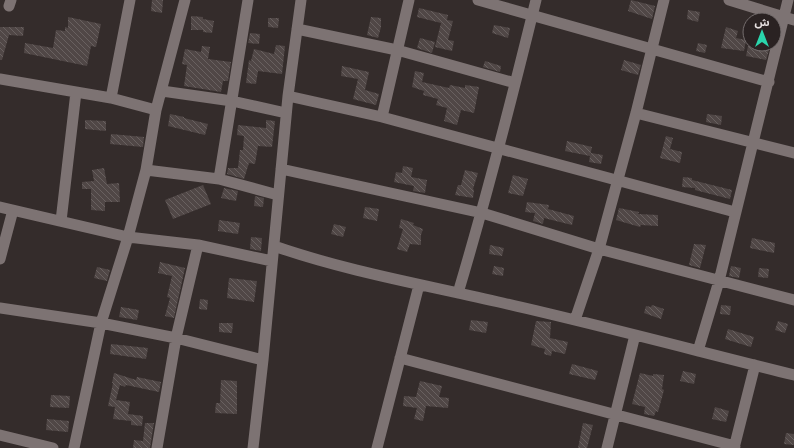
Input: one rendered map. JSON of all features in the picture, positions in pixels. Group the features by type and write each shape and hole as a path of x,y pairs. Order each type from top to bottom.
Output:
{"street":[{"path":"112,98 130,0"},
{"path":"74,448 102,323 128,237 146,170 156,110 185,0"},
{"path":"219,179 248,0"},
{"path":"253,448 263,360 286,112 300,0"},
{"path":"382,117 409,0"},
{"path":"478,0 769,82"},
{"path":"458,293 482,214 536,0"},
{"path":"575,320 599,249 636,113 664,0"},
{"path":"729,0 789,19"},
{"path":"698,351 719,281 752,142 789,19 788,0"},
{"path":"297,29 397,50 515,83"},
{"path":"0,79 112,98 156,110"},
{"path":"162,91 232,101 286,112"},
{"path":"61,221 76,92"},
{"path":"288,96 382,117 735,212"},
{"path":"636,113 794,153"},
{"path":"281,168 482,214 599,249 794,300"},
{"path":"146,170 219,179 278,195"},
{"path":"0,207 128,237 198,245 272,261"},
{"path":"0,259 13,210"},
{"path":"156,448 176,338 198,245"},
{"path":"274,246 309,258 419,285 575,320 794,375"},
{"path":"379,448 419,285"},
{"path":"0,308 102,323 176,338 263,360"},
{"path":"607,448 635,335"},
{"path":"400,358 734,447 755,365"},
{"path":"0,435 53,448"}],"building":[{"path":"152,0 163,0 162,13 151,11"},
{"path":"631,0 655,6 652,19 628,11"},
{"path":"419,8 448,15 447,20 453,21 448,40 454,41 452,51 435,47 441,23 417,17"},
{"path":"688,10 700,12 698,22 687,19"},
{"path":"191,16 203,17 203,19 214,21 212,33 203,32 203,30 191,30"},
{"path":"68,17 101,24 96,47 91,46 87,66 24,53 25,43 53,48 56,30 65,31 65,27 68,28"},
{"path":"371,17 381,18 381,27 378,38 367,35"},
{"path":"268,18 279,18 278,28 268,27"},
{"path":"494,25 510,28 508,38 492,33"},
{"path":"0,27 24,27 23,36 9,35 2,60 0,60"},
{"path":"726,27 738,31 736,38 742,39 742,51 721,48"},
{"path":"250,33 260,34 259,44 248,43"},
{"path":"420,38 435,42 432,53 417,48"},
{"path":"698,43 707,45 705,53 696,51"},
{"path":"276,45 285,46 282,74 258,71 256,84 246,83 249,60 251,61 254,49 274,54"},
{"path":"202,46 210,47 208,59 231,62 228,81 223,81 221,92 184,86 187,65 182,64 185,49 201,52"},
{"path":"747,52 768,52 766,60 746,56"},
{"path":"624,60 641,65 638,75 621,70"},
{"path":"485,61 501,66 500,72 483,67"},
{"path":"342,66 369,72 365,90 379,94 376,105 353,99 358,79 341,76"},
{"path":"415,71 424,73 422,82 449,88 450,85 465,88 465,85 479,87 474,113 461,110 457,125 444,121 447,108 436,105 438,99 423,95 424,91 412,87"},
{"path":"170,114 208,124 205,135 168,126"},
{"path":"707,114 722,116 721,125 706,122"},
{"path":"85,120 106,121 106,131 85,129"},
{"path":"266,120 275,121 272,147 258,146 255,164 249,163 244,179 227,174 228,168 238,168 240,150 243,150 244,136 237,135 238,125 266,128"},
{"path":"111,134 144,137 143,147 110,144"},
{"path":"666,136 673,138 670,149 682,152 680,163 660,158"},
{"path":"567,141 592,147 590,156 565,151"},
{"path":"591,153 603,155 601,164 589,162"},
{"path":"403,166 413,168 411,177 427,180 425,193 413,191 414,186 394,182 396,172 402,173"},
{"path":"104,168 107,184 119,183 120,202 105,202 105,211 91,210 91,189 82,189 82,182 94,181 92,170"},
{"path":"465,170 478,173 473,189 473,198 455,195 458,185 461,185"},
{"path":"513,175 528,179 523,196 508,193"},
{"path":"683,177 692,178 692,180 732,190 730,199 695,190 695,188 682,187"},
{"path":"203,185 211,204 173,219 165,200"},
{"path":"224,188 238,191 236,201 221,198"},
{"path":"255,196 264,198 263,207 254,206"},
{"path":"527,202 549,205 548,209 574,216 572,225 544,218 543,224 533,221 535,213 525,212"},
{"path":"365,207 379,209 377,221 363,218"},
{"path":"619,208 639,212 638,214 658,215 658,226 641,225 640,227 616,220"},
{"path":"401,219 414,223 413,225 423,229 421,235 421,245 410,244 407,252 397,249 403,229 399,228"},
{"path":"219,220 240,223 238,234 218,231"},
{"path":"334,224 346,227 343,237 331,234"},
{"path":"251,237 262,238 261,251 250,249"},
{"path":"752,238 775,243 774,253 750,248"},
{"path":"694,244 706,245 700,268 689,265"},
{"path":"490,245 504,248 502,256 489,254"},
{"path":"160,262 185,268 174,318 165,316 170,298 167,297 172,276 158,273"},
{"path":"494,266 504,268 503,276 492,274"},
{"path":"731,266 741,268 739,278 729,276"},
{"path":"97,267 110,270 107,281 94,278"},
{"path":"759,268 769,269 768,278 758,277"},
{"path":"229,278 257,281 254,302 227,298"},
{"path":"200,299 208,300 207,310 199,309"},
{"path":"652,305 664,309 661,319 644,313 646,306 651,307"},
{"path":"721,305 731,306 730,315 720,314"},
{"path":"121,307 139,310 137,320 119,317"},
{"path":"471,320 488,322 486,333 469,330"},
{"path":"536,321 551,322 550,338 568,342 565,354 552,351 551,356 544,354 545,349 531,345"},
{"path":"778,321 788,324 785,333 775,330"},
{"path":"219,323 233,323 232,333 219,332"},
{"path":"728,329 754,337 751,347 725,339"},
{"path":"111,344 148,348 146,359 110,354"},
{"path":"572,364 598,371 595,380 569,374"},
{"path":"683,371 696,374 694,384 680,381"},
{"path":"114,373 136,380 137,377 161,382 159,392 120,385 116,400 130,402 128,414 143,416 142,426 131,425 131,421 113,419 115,407 108,406"},
{"path":"640,373 653,376 653,374 664,375 662,389 664,390 658,412 656,411 654,416 644,414 645,407 632,404"},
{"path":"221,380 237,381 237,414 215,413 216,403 220,403"},
{"path":"420,381 442,386 439,397 449,398 448,408 426,406 423,421 414,419 417,408 403,406 404,396 416,397"},
{"path":"51,395 70,396 69,408 50,407"},
{"path":"715,407 729,411 726,422 712,419"},
{"path":"47,419 69,421 68,432 46,430"},
{"path":"145,423 154,423 150,448 133,448 134,440 143,441"},
{"path":"583,423 593,425 587,448 578,448"},
{"path":"786,433 794,434 794,445 784,444"}]}
